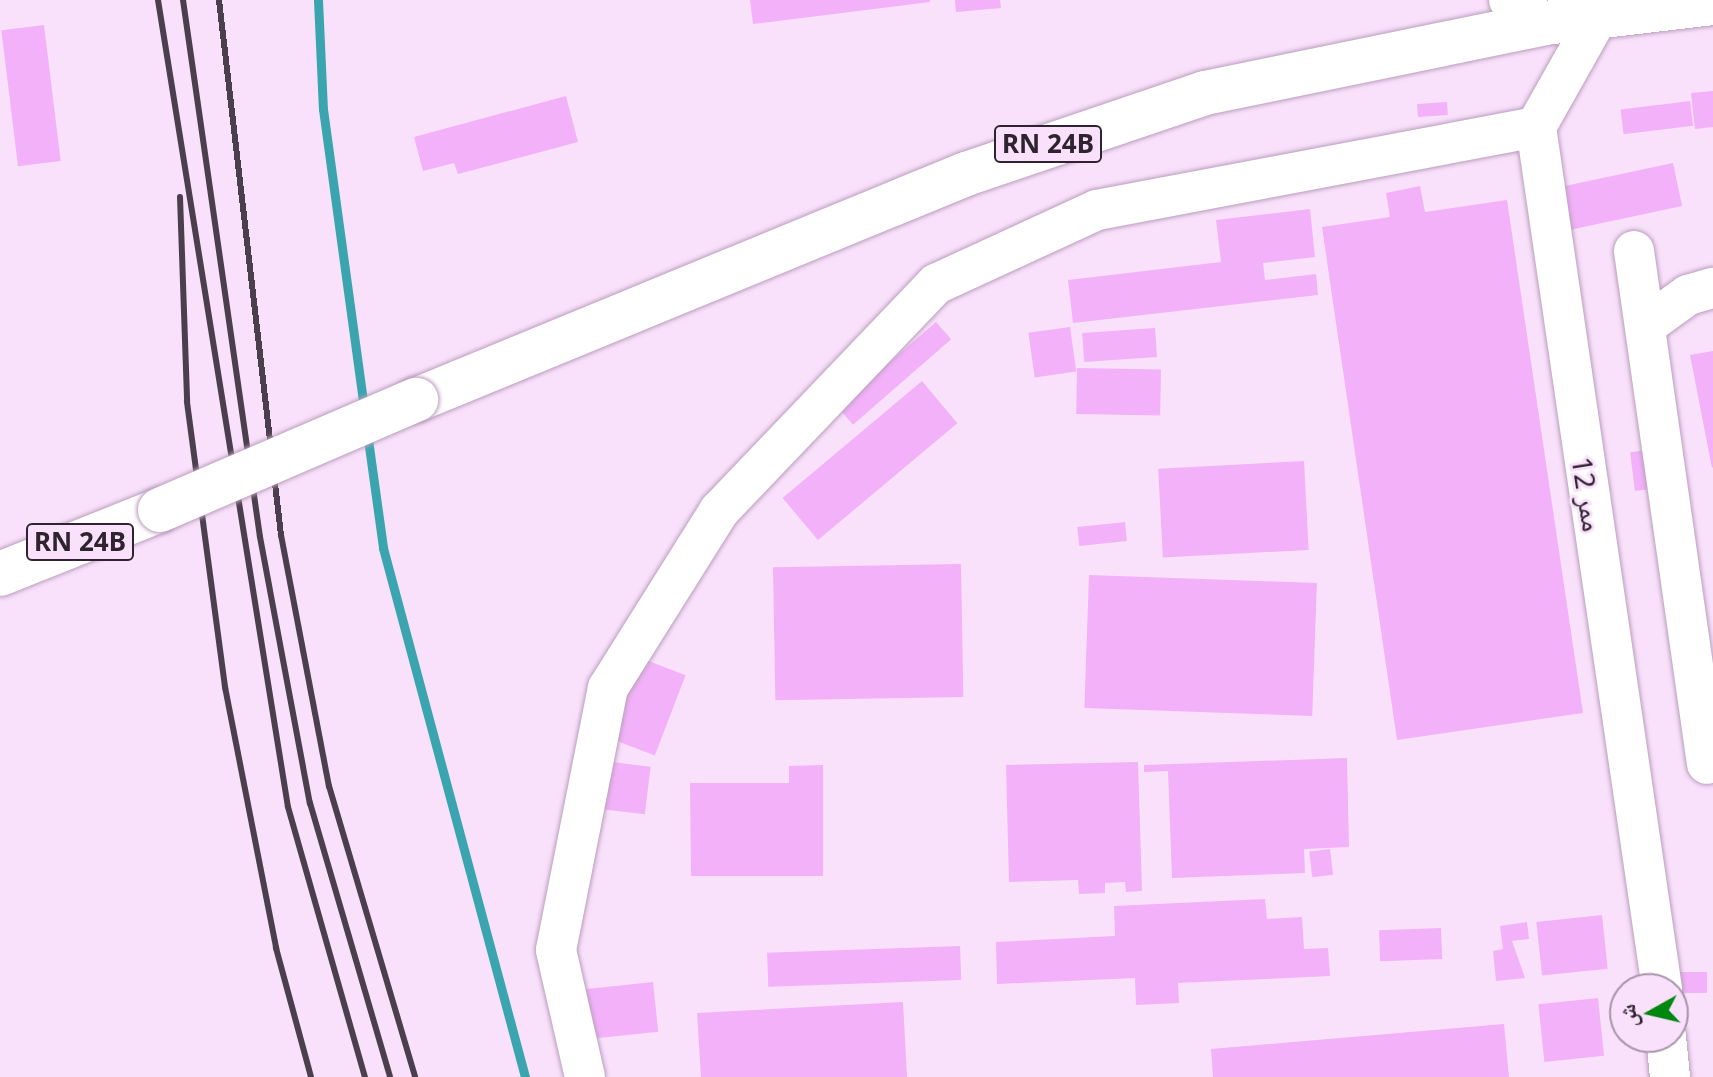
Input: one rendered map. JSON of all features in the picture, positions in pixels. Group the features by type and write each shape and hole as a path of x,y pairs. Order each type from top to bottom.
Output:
{"main road":[{"name":"RN 24B","path":"0,574 160,510 416,400 1084,131 1205,93 1545,23 1713,3"}],"lane":[{"path":"1509,0 1545,23"},
{"path":"585,1077 556,950 608,688 719,511 936,284 1097,210 1536,127 1599,15"},
{"name":"ممر 12","path":"1536,127 1660,973"},
{"path":"1634,251 1707,764"},
{"path":"1645,326 1688,295 1713,288"},
{"path":"1668,1053 1670,1077"}],"building":[{"path":"750,0 930,0 930,2 753,24"},
{"path":"955,0 1000,0 1001,8 956,12"},
{"path":"44,25 61,161 18,166 1,30"},
{"path":"1713,91 1713,127 1695,129 1691,93"},
{"path":"566,96 578,142 458,174 454,163 423,171 414,137"},
{"path":"1690,101 1693,126 1624,134 1621,110"},
{"path":"1447,102 1448,115 1418,117 1417,104"},
{"path":"1673,163 1682,206 1572,230 1562,186"},
{"path":"1420,186 1425,212 1507,200 1583,713 1397,740 1322,227 1390,217 1386,193"},
{"path":"1310,209 1315,257 1263,263 1265,280 1316,274 1318,295 1073,323 1068,280 1221,262 1216,220"},
{"path":"936,322 951,339 853,425 838,407"},
{"path":"1070,327 1076,372 1035,377 1028,333"},
{"path":"1155,328 1157,357 1084,362 1082,333"},
{"path":"1713,351 1713,467 1712,468 1690,355"},
{"path":"1077,368 1161,369 1160,415 1076,414"},
{"path":"922,381 957,423 818,540 783,498"},
{"path":"1649,450 1654,489 1635,491 1630,452"},
{"path":"1304,461 1309,550 1163,558 1158,469"},
{"path":"1125,522 1127,541 1079,546 1077,527"},
{"path":"961,564 963,697 775,700 773,567"},
{"path":"1089,575 1317,583 1312,716 1084,708"},
{"path":"638,657 686,675 655,756 607,737"},
{"path":"1347,758 1349,847 1304,849 1305,873 1172,878 1168,771 1144,772 1144,765"},
{"path":"604,761 651,767 645,814 598,809"},
{"path":"1138,762 1142,891 1126,892 1125,882 1105,883 1105,893 1079,894 1078,880 1009,882 1006,765"},
{"path":"823,765 823,876 691,876 690,783 789,783 789,766"},
{"path":"1330,849 1333,875 1312,877 1309,852"},
{"path":"1265,899 1267,919 1302,917 1304,949 1328,948 1330,976 1178,983 1179,1003 1136,1005 1135,978 997,984 996,942 1115,936 1114,906"},
{"path":"1602,915 1608,969 1542,976 1536,922"},
{"path":"1527,922 1529,939 1512,941 1525,978 1496,981 1493,951 1503,949 1500,926"},
{"path":"1441,928 1442,959 1380,961 1379,930"},
{"path":"960,946 961,980 768,987 767,953"},
{"path":"1674,972 1707,972 1707,993 1689,993 1689,973"},
{"path":"653,982 658,1032 592,1039 586,989"},
{"path":"1598,998 1604,1056 1544,1062 1538,1004"},
{"path":"903,1002 907,1077 701,1077 697,1013"},
{"path":"1504,1024 1509,1077 1213,1077 1211,1049"}],"waterway":[{"path":"318,0 323,109 364,410"},
{"path":"367,432 383,548 525,1077"}],"railway":[{"path":"158,0 288,807 365,1077"},
{"path":"183,0 260,537 310,803 390,1077"},
{"path":"219,0 281,535 329,786 415,1077"},
{"path":"180,197 187,402 225,687 276,948 311,1077"}]}
